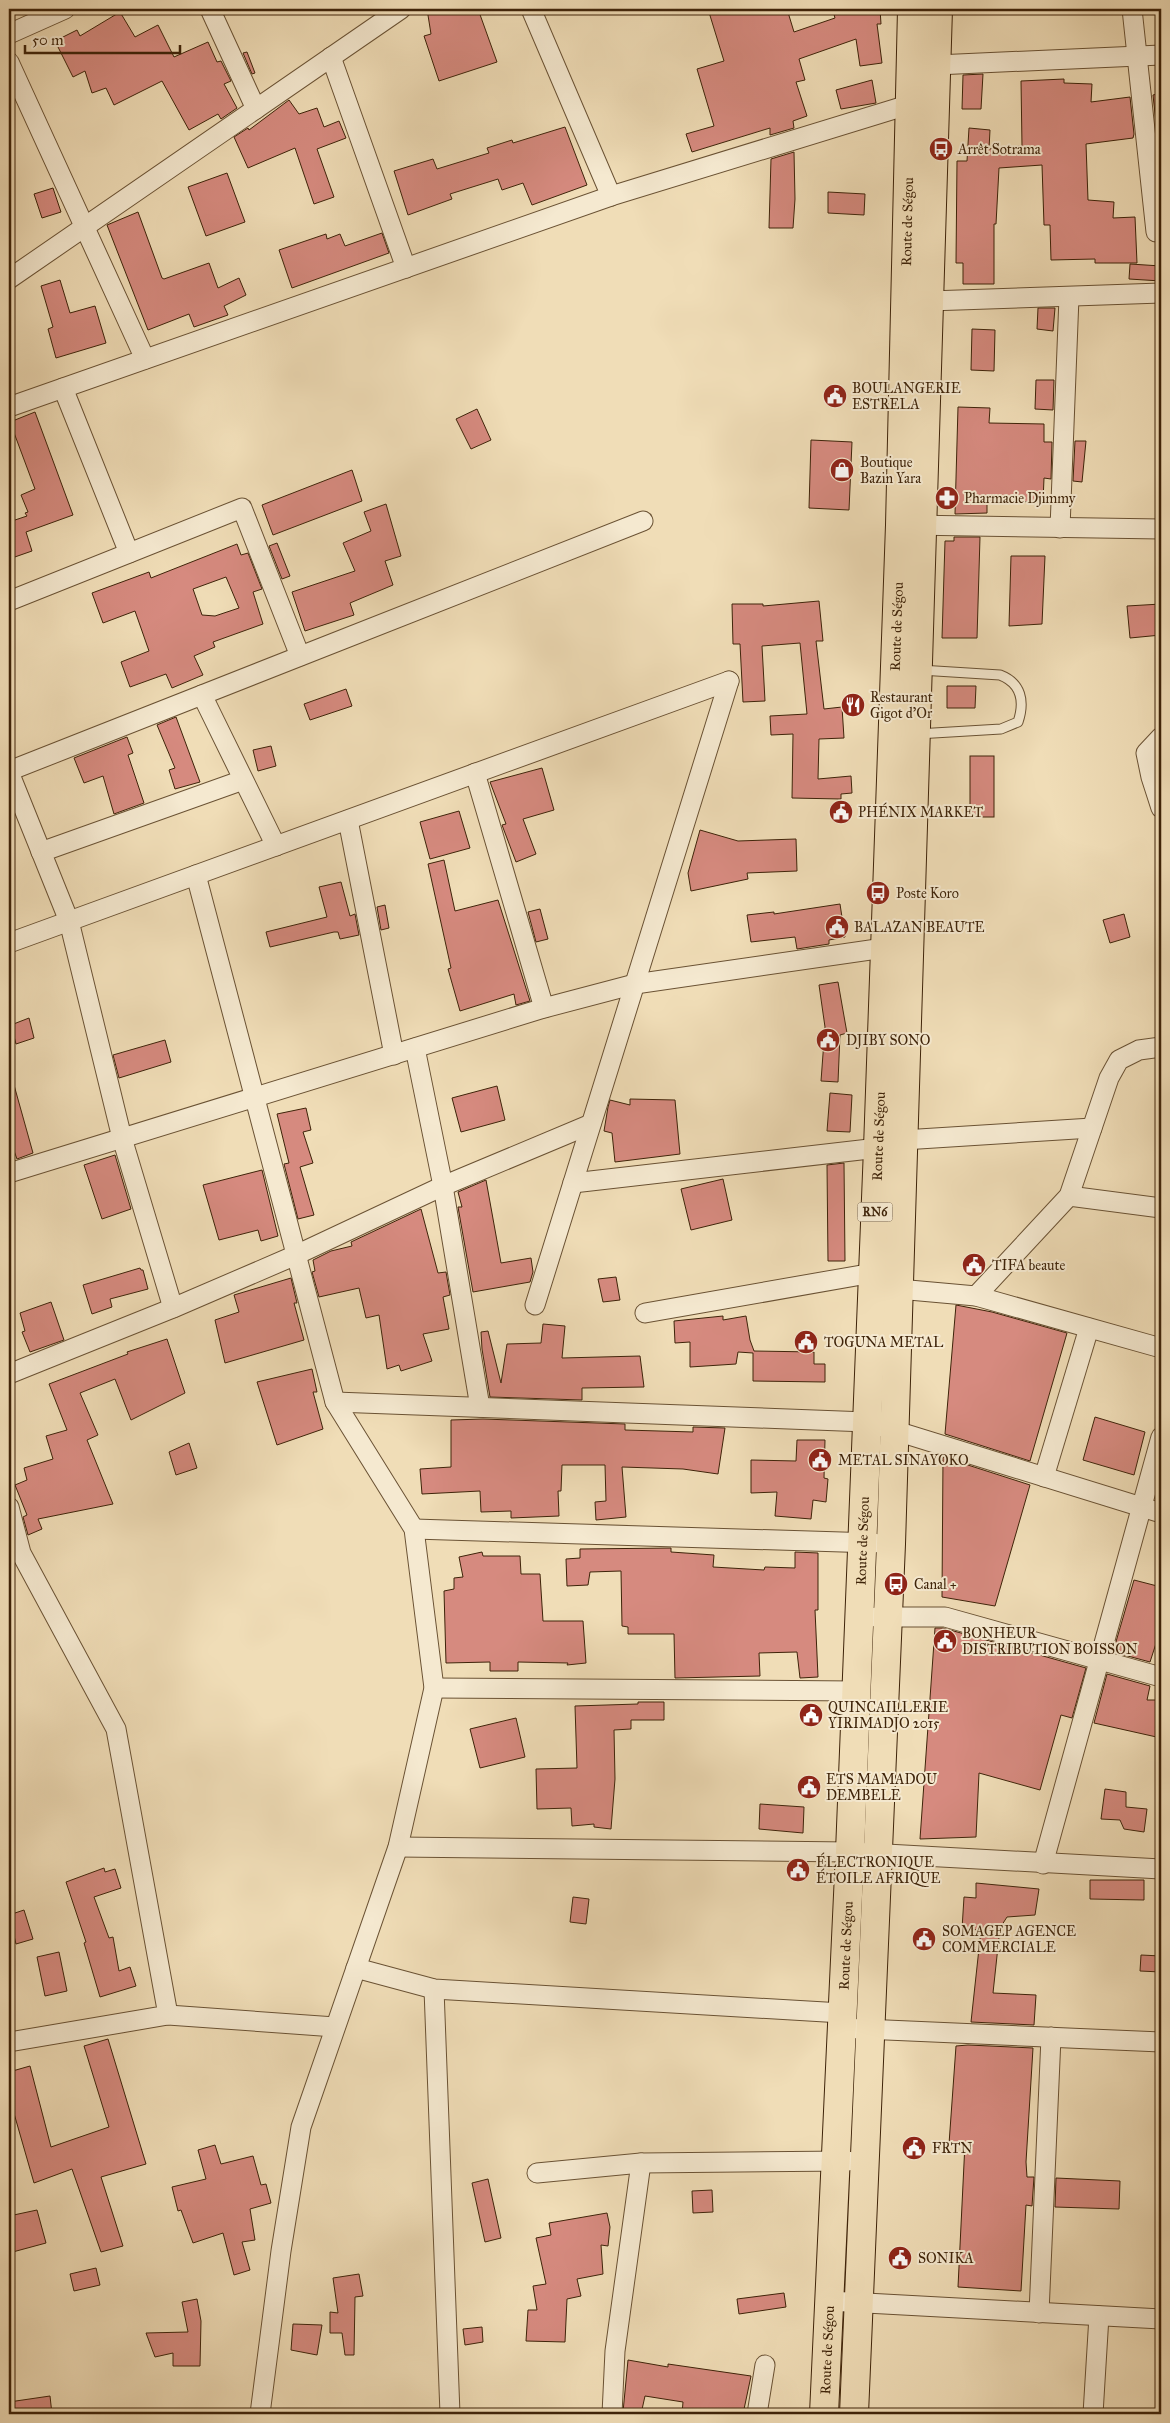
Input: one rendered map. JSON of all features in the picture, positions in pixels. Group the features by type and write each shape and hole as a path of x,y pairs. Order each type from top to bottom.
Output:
{"highway":[{"name":"Route de Ségou","path":"824,2414 850,1852 873,1274 890,1144 916,734 918,669 911,525 910,104 912,9"},
{"name":"Route de Ségou","path":"854,2414 879,1853 891,1544 898,1289 890,1144 884,948 911,525 929,301 938,9"}],"street":[{"path":"9,34 65,9"},
{"path":"210,9 256,109"},
{"path":"9,279 401,9"},
{"path":"531,9 611,196"},
{"path":"1132,9 1156,232"},
{"path":"936,65 1161,55"},
{"path":"331,57 406,268"},
{"path":"9,62 145,359"},
{"path":"9,407 611,196 910,104"},
{"path":"929,301 1161,294"},
{"path":"1060,528 1069,297"},
{"path":"63,388 128,553"},
{"path":"9,601 242,508 300,656"},
{"path":"173,1308 122,1138 69,921 9,771 643,521"},
{"path":"911,525 1161,529"},
{"path":"9,944 729,680 535,1306"},
{"path":"202,695 276,846"},
{"path":"1161,737 1146,752 1151,777 1161,808"},
{"path":"476,773 544,1008"},
{"path":"41,852 244,780"},
{"path":"348,820 394,1054"},
{"path":"196,875 335,1402 414,1529 434,1688 398,1847 300,2127 281,2251 260,2414"},
{"path":"9,1173 544,1008 635,984 884,948"},
{"path":"976,1296 1069,1196 1109,1078 1119,1060 1138,1050 1161,1047"},
{"path":"415,1048 443,1186 480,1407"},
{"path":"9,1374 173,1308 296,1255 443,1186 591,1124"},
{"path":"573,1184 890,1144 1092,1128"},
{"path":"1069,1196 1161,1208"},
{"path":"645,1313 873,1274"},
{"path":"898,1289 976,1296 1161,1348"},
{"path":"1044,1477 1089,1328"},
{"path":"335,1402 867,1422 1161,1513"},
{"path":"1043,1864 1161,1437"},
{"path":"9,1506 21,1553 116,1729 168,2015"},
{"path":"414,1529 891,1544"},
{"path":"859,1618 945,1617 1161,1677"},
{"path":"434,1688 856,1691"},
{"path":"398,1847 850,1852 1161,1869"},
{"path":"356,1968 434,1989 842,2021 871,2029 1161,2042"},
{"path":"434,1989 450,2414"},
{"path":"9,2042 168,2015 335,2027"},
{"path":"1038,2313 1051,2037"},
{"path":"537,2173 641,2163 866,2161"},
{"path":"612,2414 615,2351 641,2163"},
{"path":"829,2301 1161,2319"},
{"path":"1093,2414 1099,2316"},
{"path":"757,2414 765,2365"}],"lane":[{"path":"916,734 1001,729 1018,722 1021,714 1020,691 1012,680 1000,675 918,669"}],"building":[{"path":"427,9 478,9 497,62 439,81 424,36 431,34"},
{"path":"708,9 787,9 794,32 835,18 833,11 880,9 881,24 877,24 882,63 860,66 856,39 799,59 805,80 796,82 807,116 793,121 794,128 770,135 770,128 692,152 686,134 714,126 697,69 724,61"},
{"path":"120,12 135,37 158,25 174,57 208,42 217,62 221,61 231,81 224,84 237,108 221,119 218,114 189,130 162,81 114,105 106,88 92,93 85,71 73,77 55,41 77,30 80,36"},
{"path":"247,52 255,73 252,74 243,53"},
{"path":"983,74 981,109 962,109 963,75"},
{"path":"1064,79 1064,83 1092,84 1091,102 1130,97 1133,138 1086,144 1088,200 1114,202 1113,218 1135,217 1137,263 1095,263 1095,259 1051,260 1050,225 1044,225 1042,165 999,168 996,224 994,224 994,284 963,284 963,263 956,263 957,161 967,161 969,128 990,130 989,149 1022,146 1021,81"},
{"path":"872,80 876,103 841,109 836,90"},
{"path":"1161,93 1161,131 1157,132 1153,95"},
{"path":"289,100 299,114 317,108 324,127 339,121 346,138 317,149 334,197 314,204 295,148 248,168 234,137 248,128 249,130"},
{"path":"565,127 587,185 532,205 523,183 502,190 498,179 450,194 452,199 408,215 394,171 433,159 437,169 489,153 487,148 512,140 513,143"},
{"path":"794,152 795,199 793,228 769,228 771,159"},
{"path":"227,173 245,222 206,236 188,187"},
{"path":"53,188 61,212 42,218 34,194"},
{"path":"828,192 865,194 864,215 828,213"},
{"path":"138,212 162,278 164,279 209,263 218,288 239,278 246,295 224,306 228,315 194,327 189,314 148,330 107,225"},
{"path":"382,233 389,253 292,288 279,250 326,234 327,239 340,234 345,246"},
{"path":"1130,264 1161,266 1161,281 1129,279"},
{"path":"60,280 70,313 95,306 106,343 56,358 48,329 53,327 41,286"},
{"path":"1038,308 1055,308 1053,331 1037,329"},
{"path":"972,329 995,330 994,371 971,370"},
{"path":"1036,380 1054,380 1053,410 1035,409"},
{"path":"958,407 990,408 989,423 1044,424 1044,442 1052,442 1051,479 1044,478 1043,502 987,501 987,513 955,514"},
{"path":"477,409 491,440 471,449 456,419"},
{"path":"35,412 73,515 26,532 32,551 9,559 9,522 27,516 25,513 28,512 21,495 35,489 10,422"},
{"path":"811,440 852,442 849,510 809,508"},
{"path":"1075,441 1086,441 1082,482 1073,481"},
{"path":"352,470 362,501 273,535 262,505"},
{"path":"386,504 401,556 385,561 393,585 350,603 354,615 305,631 292,592 355,571 343,543 371,531 364,512"},
{"path":"954,537 980,537 977,638 942,638 945,541 954,541"},
{"path":"277,543 290,576 282,579 269,546"},
{"path":"237,544 241,555 248,553 262,589 253,592 263,624 213,642 215,647 194,656 203,675 172,688 166,674 130,687 121,662 149,651 135,611 103,623 92,593 149,572 151,578","holes":["226,577 239,608 215,616 202,615 193,589"]},
{"path":"1011,556 1045,556 1042,624 1009,626"},
{"path":"819,601 823,641 816,641 824,709 842,707 844,738 819,739 818,779 851,776 852,793 841,794 841,799 792,798 793,734 771,735 770,716 807,714 800,643 762,646 765,701 743,702 740,644 733,644 732,604 763,604 763,606"},
{"path":"1161,604 1161,635 1130,638 1127,606"},
{"path":"947,686 976,686 975,708 947,708"},
{"path":"346,689 352,706 310,720 304,704"},
{"path":"176,717 200,782 175,789 169,770 175,768 157,725"},
{"path":"127,737 133,753 128,755 144,803 114,814 103,776 84,783 74,758"},
{"path":"271,746 276,766 258,771 253,750"},
{"path":"970,756 994,756 994,817 970,817"},
{"path":"542,768 554,810 523,819 536,854 516,862 502,825 506,824 490,782"},
{"path":"459,811 470,848 430,859 420,822"},
{"path":"700,830 738,841 796,839 797,871 747,873 748,879 691,891 688,873"},
{"path":"444,860 455,911 498,900 530,1001 516,1005 514,994 460,1011 448,969 451,968 428,864"},
{"path":"341,882 350,916 355,914 359,935 340,939 338,932 334,932 270,947 266,932 327,917 319,887"},
{"path":"840,904 845,937 829,940 829,944 797,949 795,937 751,942 747,915 774,912 774,914"},
{"path":"385,905 389,928 381,930 377,907"},
{"path":"540,909 548,939 536,942 528,912"},
{"path":"1124,914 1130,937 1110,943 1103,920"},
{"path":"838,982 847,1033 840,1035 838,1082 821,1081 825,1027 819,985"},
{"path":"29,1018 34,1038 16,1044 11,1025"},
{"path":"165,1040 171,1062 119,1078 113,1055"},
{"path":"14,1085 33,1153 17,1159 13,1148 9,1150 9,1086"},
{"path":"497,1086 505,1120 461,1132 452,1098"},
{"path":"830,1093 852,1095 850,1132 827,1131"},
{"path":"630,1099 675,1100 680,1154 615,1162 612,1133 604,1131 608,1107 610,1100 630,1105"},
{"path":"306,1108 311,1130 303,1132 313,1163 300,1167 314,1215 298,1219 284,1164 289,1163 277,1114"},
{"path":"115,1155 131,1209 102,1219 84,1165"},
{"path":"844,1163 845,1261 828,1261 827,1165"},
{"path":"262,1170 278,1236 261,1241 258,1230 219,1240 203,1185"},
{"path":"723,1179 732,1220 691,1230 681,1189"},
{"path":"486,1180 501,1263 531,1258 533,1272 530,1282 473,1292 458,1207 462,1207 458,1192"},
{"path":"421,1209 438,1273 446,1272 450,1295 443,1297 449,1329 423,1334 432,1361 401,1371 399,1365 387,1369 379,1315 366,1318 359,1288 319,1297 312,1272 315,1271 313,1260 331,1251 352,1246 351,1242"},
{"path":"140,1268 143,1270 148,1289 110,1299 112,1307 92,1314 83,1285"},
{"path":"616,1277 620,1300 603,1302 598,1279"},
{"path":"291,1278 297,1303 294,1303 304,1340 225,1363 215,1320 239,1312 234,1295"},
{"path":"51,1302 64,1340 30,1352 22,1332 25,1331 20,1313"},
{"path":"956,1305 992,1312 1067,1333 1030,1461 945,1434"},
{"path":"723,1316 723,1320 746,1316 754,1351 814,1352 814,1364 825,1364 825,1382 753,1381 753,1353 738,1352 736,1364 690,1367 690,1342 675,1343 674,1321"},
{"path":"543,1324 565,1326 562,1358 640,1356 644,1387 582,1388 582,1400 490,1397 481,1332 488,1331 501,1383 507,1344 541,1343"},
{"path":"167,1339 185,1393 131,1420 115,1379 80,1393 98,1435 87,1440 113,1504 38,1519 42,1529 28,1535 23,1517 27,1515 15,1485 27,1480 24,1468 53,1459 46,1436 67,1430 49,1384 128,1354 127,1352"},
{"path":"312,1369 317,1392 313,1392 323,1429 277,1445 257,1382"},
{"path":"1095,1417 1145,1432 1134,1475 1083,1460"},
{"path":"483,1419 625,1424 625,1430 693,1432 693,1427 725,1428 718,1474 683,1469 622,1467 626,1517 596,1520 595,1502 606,1501 605,1465 562,1465 561,1491 558,1491 559,1516 511,1518 511,1511 481,1512 480,1491 422,1494 420,1469 451,1467 451,1420"},
{"path":"797,1440 825,1440 824,1478 828,1479 826,1502 813,1500 811,1519 775,1516 777,1492 751,1493 751,1460 796,1461"},
{"path":"189,1443 197,1468 176,1475 169,1452"},
{"path":"943,1457 1030,1485 995,1606 942,1597"},
{"path":"671,1548 671,1552 714,1555 713,1567 764,1570 765,1567 795,1568 795,1552 818,1553 818,1610 815,1610 818,1677 800,1678 797,1652 759,1653 760,1676 675,1678 674,1634 628,1634 628,1627 622,1626 621,1571 590,1572 588,1585 567,1586 566,1559 580,1558 580,1549"},
{"path":"482,1552 483,1556 520,1556 521,1574 540,1574 543,1621 583,1621 586,1663 567,1665 568,1663 518,1662 518,1671 490,1671 490,1662 446,1663 444,1591 454,1589 454,1578 463,1577 459,1557"},
{"path":"1134,1580 1161,1587 1161,1628 1150,1662 1113,1652"},
{"path":"935,1628 943,1628 1086,1668 1072,1718 1061,1715 1040,1790 979,1773 976,1837 920,1839"},
{"path":"1107,1674 1150,1686 1147,1700 1161,1700 1161,1738 1094,1723"},
{"path":"638,1702 664,1702 664,1720 631,1720 631,1729 614,1730 615,1779 611,1829 594,1827 594,1824 572,1826 571,1808 537,1809 536,1769 577,1768 575,1706 638,1704"},
{"path":"516,1718 525,1757 480,1768 470,1729"},
{"path":"1105,1789 1126,1792 1126,1807 1147,1809 1144,1832 1124,1829 1120,1820 1101,1819"},
{"path":"760,1804 804,1807 803,1833 759,1829"},
{"path":"104,1868 105,1872 115,1869 121,1888 94,1897 109,1938 113,1937 119,1971 130,1967 136,1986 100,1997 84,1943 86,1942 66,1882"},
{"path":"1090,1880 1144,1880 1144,1900 1090,1899"},
{"path":"976,1883 1039,1889 1035,1915 1007,1917 1000,1928 993,1993 1036,1995 1034,2025 971,2022 981,1930 962,1929 964,1897 976,1898"},
{"path":"573,1897 589,1899 586,1924 570,1922"},
{"path":"24,1910 33,1939 16,1944 9,1915"},
{"path":"59,1952 67,1991 45,1996 37,1957"},
{"path":"1141,1955 1161,1956 1161,1972 1140,1971"},
{"path":"108,2039 146,2164 101,2177 123,2246 101,2252 72,2169 34,2183 9,2096 9,2072 30,2066 51,2147 109,2127 84,2046"},
{"path":"956,2046 1033,2048 1026,2162 1027,2177 1034,2177 1032,2206 1026,2205 1021,2291 958,2287 965,2143 949,2144"},
{"path":"215,2145 221,2164 253,2156 261,2185 266,2184 271,2203 250,2209 255,2240 242,2242 250,2270 234,2275 223,2233 193,2243 181,2210 178,2211 172,2187 206,2179 198,2150"},
{"path":"1056,2178 1120,2181 1119,2209 1055,2207"},
{"path":"488,2179 501,2238 485,2242 472,2183"},
{"path":"712,2190 713,2212 693,2213 692,2191"},
{"path":"37,2210 46,2243 9,2253 9,2216"},
{"path":"607,2213 610,2227 608,2246 601,2245 603,2274 577,2279 581,2296 567,2299 565,2342 526,2341 528,2310 537,2310 533,2286 546,2284 536,2238 551,2235 549,2223"},
{"path":"96,2268 100,2285 74,2291 70,2274"},
{"path":"359,2274 363,2296 355,2297 354,2355 345,2355 342,2333 330,2333 330,2312 338,2313 333,2278"},
{"path":"784,2293 786,2307 739,2314 737,2299"},
{"path":"197,2299 201,2321 200,2366 173,2366 173,2353 155,2357 146,2333 188,2332 182,2302"},
{"path":"293,2324 322,2325 317,2355 291,2350"},
{"path":"482,2327 483,2342 465,2345 463,2329"},
{"path":"628,2360 668,2367 668,2364 751,2376 743,2414 682,2414 683,2402 645,2396 641,2414 623,2412"},
{"path":"50,2396 52,2414 9,2414 9,2402"}],"place":[{"name":"Arrêt Sotrama","path":"941,149"},
{"name":"BOULANGERIE ESTRELA","path":"835,396"},
{"name":"Boutique Bazin Yara","path":"842,470"},
{"name":"Pharmacie Djimmy","path":"947,498"},
{"name":"Restaurant Gigot d'Or","path":"853,705"},
{"name":"PHÉNIX MARKET","path":"841,812"},
{"name":"Poste Koro","path":"878,893"},
{"name":"BALAZAN BEAUTE","path":"837,927"},
{"name":"DJIBY SONO","path":"828,1040"},
{"name":"TIFA beaute","path":"974,1265"},
{"name":"TOGUNA METAL","path":"806,1342"},
{"name":"METAL SINAYOKO","path":"820,1460"},
{"name":"Canal +","path":"896,1584"},
{"name":"BONHEUR DISTRIBUTION BOISSON","path":"945,1641"},
{"name":"QUINCAILLERIE YIRIMADJO 2015","path":"811,1715"},
{"name":"ETS MAMADOU DEMBELE","path":"809,1787"},
{"name":"ÉLECTRONIQUE ÉTOILE AFRIQUE","path":"798,1870"},
{"name":"SOMAGEP AGENCE COMMERCIALE","path":"924,1939"},
{"name":"FRTN","path":"914,2148"},
{"name":"SONIKA","path":"900,2258"}]}
